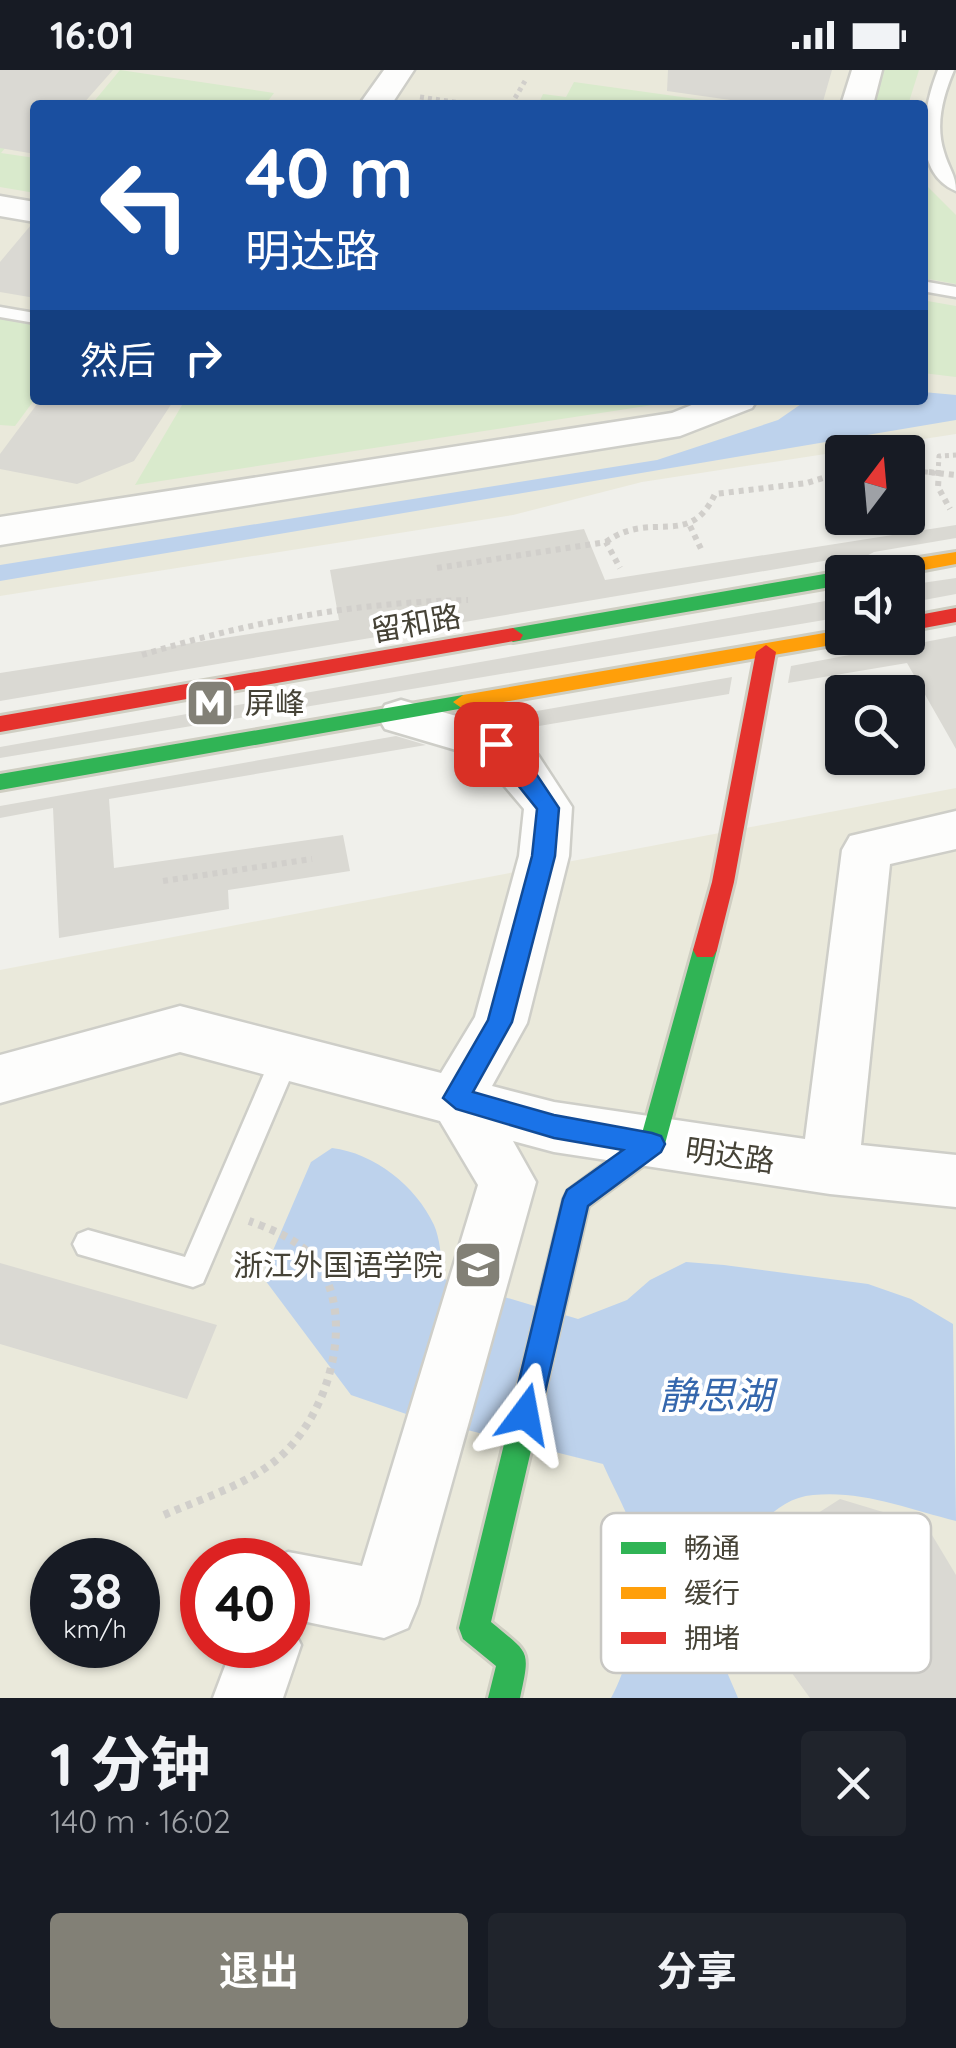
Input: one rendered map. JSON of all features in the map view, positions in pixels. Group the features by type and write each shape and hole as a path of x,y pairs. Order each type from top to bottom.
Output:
{"main road":[{"path":"925,563 956,558"},
{"name":"留和路","path":"0,724 825,581"},
{"path":"925,621 956,615"},
{"path":"0,782 825,640"},
{"path":"504,1698 513,1660 474,1628 576,1199 652,1144 722,882 766,652"}],"street":[{"path":"858,100 867,70"},
{"path":"0,206 30,211"},
{"path":"0,530 680,424 726,405"},
{"path":"310,1589 384,1604 507,1182 456,1098 500,1022 544,856 548,808 521,768 496,744 401,716"},
{"path":"830,1168 867,850 956,830"},
{"name":"明达路","path":"0,1079 180,1029 284,1060 456,1098 554,1127 830,1168 956,1181"},
{"path":"248,1698 258,1668"}],"lane":[{"path":"946,70 930,128 937,159 956,186"},
{"path":"928,287 956,292"},
{"path":"0,312 30,317"},
{"path":"88,1244 193,1273 284,1060"}],"path":[{"path":"514,100 524,81"},
{"path":"386,89 447,100"},
{"path":"950,509 938,487 939,456 956,455"},
{"path":"925,472 956,475"},
{"path":"437,568 606,542 618,531 667,524 690,526 706,513 715,494 807,484 825,478"},
{"path":"690,526 703,554"},
{"path":"606,542 620,568"},
{"path":"163,881 312,859"},
{"path":"164,1515 277,1460 318,1410 336,1338 331,1295 315,1260 264,1226 220,1211"}],"shaded area":[{"path":"0,70 956,70 956,434 925,439 925,435 825,435 825,454 642,482 513,515 0,596"},
{"name":"浙江外国语学院","path":"956,788 956,1698 0,1698 0,970"}],"green space":[{"path":"120,70 274,93 269,100 95,100"},
{"path":"880,70 919,70 910,100 871,100"},
{"path":"574,82 703,100 540,100 543,94 566,97"},
{"path":"0,140 10,142 1,153 30,157 30,192 0,187"},
{"path":"928,187 956,215 956,284 928,279"},
{"path":"928,301 956,306 956,377 928,374"},
{"path":"0,318 30,323 31,405 15,426 0,425"},
{"path":"182,405 653,405 135,485"}],"water":[{"path":"928,392 956,395 956,420 867,435 825,435 825,442 0,581 0,565 657,460 778,420 800,405 928,405"},
{"name":"静思湖","path":"332,1148 348,1151 378,1164 405,1185 436,1231 444,1279 578,1319 627,1300 650,1280 686,1262 868,1284 911,1299 953,1324 956,1521 885,1502 831,1494 792,1500 772,1513 626,1513 603,1464 412,1416 351,1395 262,1276 311,1162"},
{"name":"静思湖","path":"621,1673 728,1673 738,1698 611,1698"}],"building":[{"path":"0,70 113,70 86,100 30,100 30,153 0,148"},
{"path":"668,70 832,70 823,100 730,100 667,91"},
{"path":"30,226 30,297 0,292 0,262"},
{"path":"36,405 171,405 134,461 77,484 0,469 0,454"},
{"path":"956,525 956,538 868,555 825,555 825,561 0,701 0,673 339,620 330,570 584,529 605,580 892,535 925,535 925,530"},
{"path":"956,578 956,594 925,600 925,583"},
{"path":"825,601 825,620 0,758 0,747"},
{"path":"956,636 956,749 925,695 925,675 914,675 907,663 788,683 791,666 849,655 925,655 925,642"},
{"path":"732,677 729,694 515,730 485,720"},
{"path":"396,736 426,745 109,799 114,868 343,835 350,871 228,890 229,909 59,938 53,808 0,818 0,806"},
{"path":"0,1263 217,1325 187,1399 0,1344"},
{"path":"840,1499 886,1513 818,1513"},
{"path":"931,1533 956,1575 956,1698 810,1698 792,1673 931,1673"}],"traffic: fast":[{"path":"513,635 825,581"},
{"path":"0,782 463,702"},
{"path":"504,1698 513,1660 474,1628 577,1199 652,1144 705,950"}],"traffic: slow":[{"path":"925,563 956,558"},
{"path":"463,702 825,640"}],"traffic: jam":[{"path":"925,621 956,615"},
{"path":"0,724 513,635"},
{"path":"705,950 723,882 766,652"}],"place":[{"name":"屏峰","path":"210,703"},
{"name":"浙江外国语学院","path":"478,1265"}],"route":[{"path":"496,744 521,768 548,808 544,856 500,1022 456,1098 554,1127 652,1144 576,1199 525,1414"}]}
